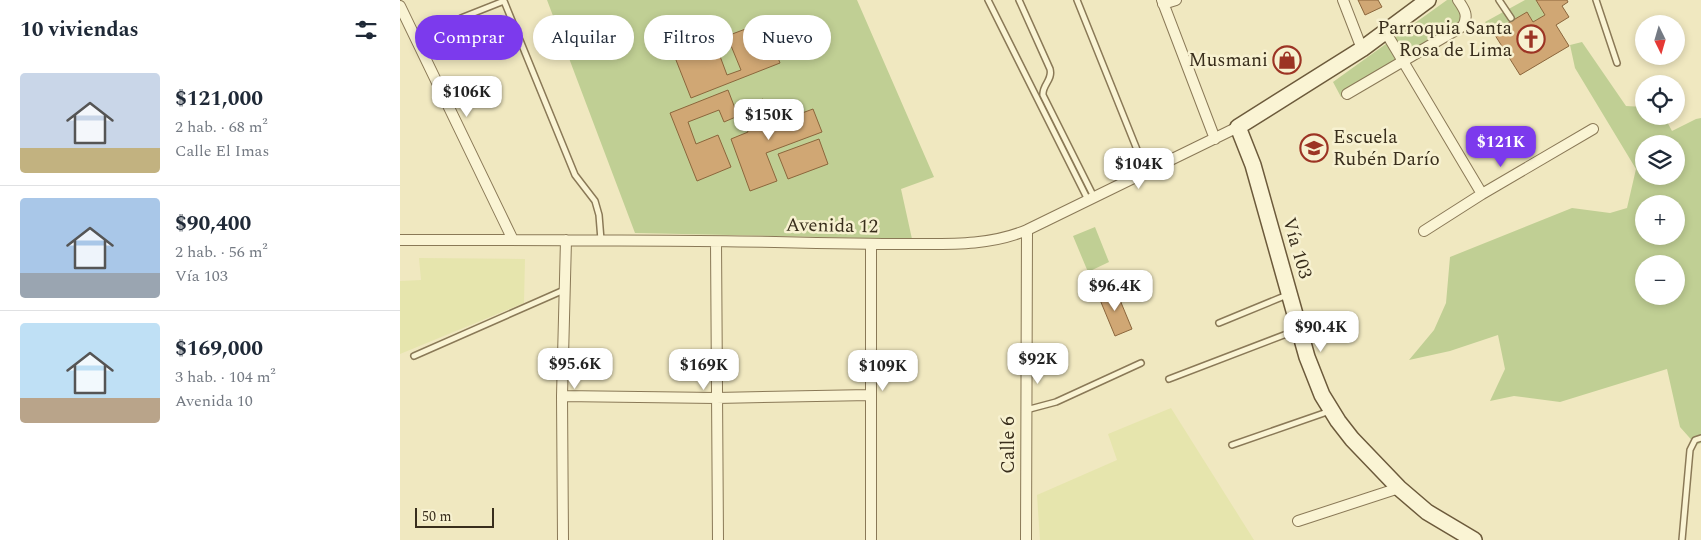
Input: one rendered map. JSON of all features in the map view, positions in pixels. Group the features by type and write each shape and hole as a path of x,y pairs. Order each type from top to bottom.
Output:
{"main road":[{"path":"1238,127 1362,49 1428,0"},
{"name":"Vía 103","path":"1238,127 1253,165 1315,379 1331,411 1352,439 1399,488 1427,512 1474,540"}],"street":[{"path":"1176,0 1163,2 1215,139"},
{"path":"1343,0 1362,49"},
{"path":"1347,94 1463,26 1466,20 1466,13 1458,0"},
{"path":"400,6 513,240"},
{"path":"1385,31 1482,194"},
{"name":"Avenida 12","path":"400,240 601,240 871,244 967,244 992,242 1027,230 1238,127"},
{"path":"1424,231 1482,194 1593,129"},
{"name":"Calle 6","path":"1026,540 1027,230"},
{"path":"563,540 562,396 566,240"},
{"path":"716,242 718,540"},
{"path":"871,244 871,540"},
{"path":"562,396 716,398 870,395"},
{"path":"1298,520 1399,488"}],"lane":[{"path":"988,0 1091,199"},
{"path":"1019,0 1051,73 1050,79 1042,91 1043,95 1091,199"},
{"path":"1077,0 1146,173"},
{"path":"1499,0 1511,18"},
{"path":"1596,0 1617,63"},
{"path":"469,15 504,1 510,15"},
{"path":"523,48 575,175 595,201 599,215 601,240"},
{"path":"414,356 564,289"},
{"path":"1219,323 1290,294"},
{"path":"1169,379 1299,329"},
{"path":"1026,411 1056,402 1141,363"},
{"path":"1232,446 1331,411"},
{"path":"1682,540 1690,450 1694,440 1701,438"}],"green space":[{"path":"547,0 857,0 934,177 901,189 912,239 635,233 570,60 634,60 634,15 553,15"},
{"path":"1447,0 1453,0 1461,13 1461,21 1455,27 1341,97 1333,82"},
{"path":"1525,0 1536,0 1545,15 1533,22 1527,12 1493,32 1485,22"},
{"path":"1582,42 1626,106 1635,106 1635,125 1669,125 1672,131 1701,118 1701,443 1696,445 1680,427 1667,369 1560,402 1514,396 1490,401 1505,369 1498,335 1450,351 1409,360 1434,330 1446,303 1450,257 1572,208 1610,213 1627,208 1635,173 1635,185 1685,185 1685,135 1635,135 1635,167 1575,68 1570,45"},
{"path":"1095,227 1109,262 1088,272 1073,236"},
{"path":"419,258 525,259 524,303 400,354 400,281 421,280"},
{"path":"1171,408 1254,540 1040,540 1037,495 1117,460 1108,434"}],"building":[{"path":"1358,0 1378,0 1382,7 1365,15"},
{"name":"Parroquia Santa Rosa de Lima","path":"1536,0 1567,0 1568,2 1562,6 1569,17 1556,25 1569,46 1520,75 1493,32 1527,12 1533,22 1545,15"},
{"path":"743,30 743,60 779,60 780,63 691,98 676,60 721,60 727,75 741,70 733,51 733,34"},
{"path":"728,90 738,116 724,122 719,110 688,122 696,144 718,135 731,167 697,181 670,113"},
{"path":"763,99 772,124 813,109 822,132 766,153 777,181 750,191 731,139 748,132 746,126 751,124 744,106"},
{"path":"819,139 828,164 788,179 778,154"},
{"path":"1115,288 1132,329 1115,336 1098,295"}],"place":[{"name":"Parroquia Santa Rosa de Lima","path":"1531,39"},
{"name":"Musmani","path":"1287,60"},
{"name":"Escuela Rubén Darío","path":"1314,148"}]}
